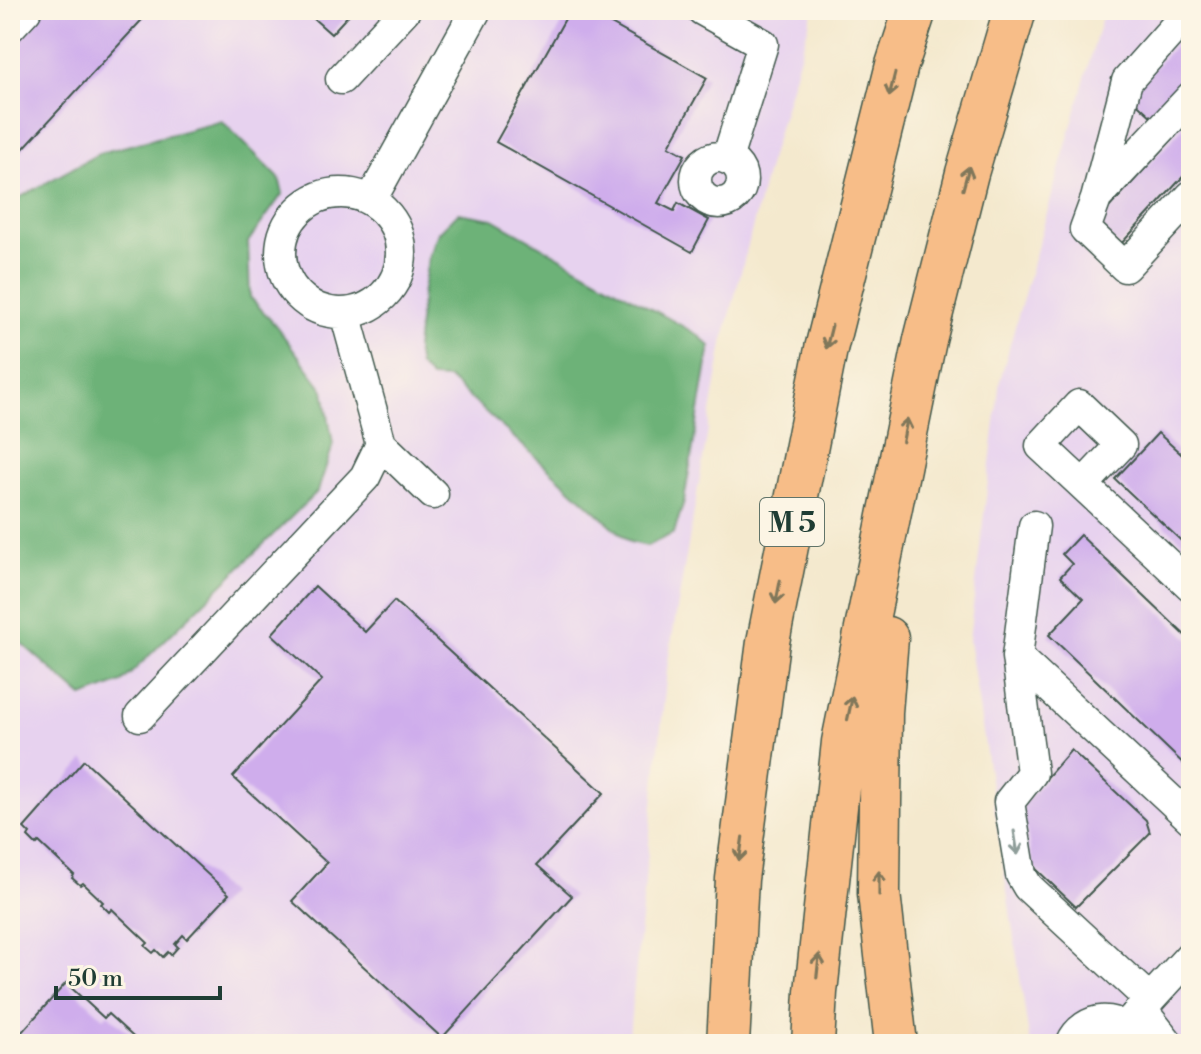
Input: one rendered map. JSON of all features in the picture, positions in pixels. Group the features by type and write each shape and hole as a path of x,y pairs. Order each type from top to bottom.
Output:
{"highway":[{"name":"M 5","path":"728,1044 737,879 768,642 826,349 897,65 915,10"},
{"path":"813,1044 843,742 906,424 929,325 967,173 1015,10"},
{"path":"891,507 896,533 881,712 879,893 896,1044"}],"street":[{"path":"10,27 26,10"},
{"path":"341,79 405,10"},
{"path":"371,200 476,10"},
{"path":"702,10 763,44 727,159"},
{"path":"1190,10 1127,81 1085,229 1125,267 1191,196"},
{"path":"1096,199 1191,97"},
{"path":"347,192 371,200 389,215 400,236 402,260 395,283 379,301 358,312 334,314 312,307 293,292 282,270 280,246 287,224 303,205 324,194 347,192"},
{"path":"345,313 381,444 433,494"},
{"path":"140,716 365,477 381,444"},
{"path":"1083,485 1191,586"},
{"path":"1034,526 1017,657 1032,773 1009,802 1021,875 1137,1020 1169,1044"},
{"path":"1017,657 1191,819"},
{"path":"1071,1044 1078,1030 1089,1023 1137,1020 1189,963"}],"shaded area":[{"path":"10,10 813,10 724,338 668,661 628,1044 10,1044"},
{"path":"1104,10 1191,10 1191,1044 1030,1044 969,640 1000,380"}],"green space":[{"path":"222,121 279,178 283,193 248,242 250,297 324,390 333,445 318,491 122,682 83,697 10,633 10,203 100,153"},
{"path":"458,213 493,219 698,335 710,346 684,501 674,533 647,546 630,542 449,379 431,378 419,366 416,349 429,255 438,233"}],"building":[{"path":"38,10 151,10 10,163 10,40"},
{"path":"304,10 353,10 331,34"},
{"path":"570,10 586,10 707,78 669,146 685,155 658,203 674,211 678,203 709,220 692,252 496,142"},
{"path":"1191,28 1191,78 1154,119 1129,96"},
{"path":"1191,119 1191,168 1119,246 1094,224"},
{"path":"1158,433 1191,463 1191,550 1115,479"},
{"path":"1080,535 1191,641 1191,771 1049,635 1083,599 1060,577 1072,564 1062,554"},
{"path":"315,586 365,632 394,601 604,793 537,865 572,896 442,1038 292,901 327,863 233,777 322,680 272,634"},
{"path":"1071,750 1146,820 1150,833 1076,907 1033,866 1022,806"},
{"path":"84,760 229,894 187,939 183,935 171,955 168,952 163,957 156,950 153,953 145,946 148,943 112,909 109,912 101,904 103,902 83,883 80,885 72,878 74,875 39,842 36,845 28,837 30,834 24,828"},
{"path":"66,983 104,1018 108,1014 141,1044 11,1044"}]}
